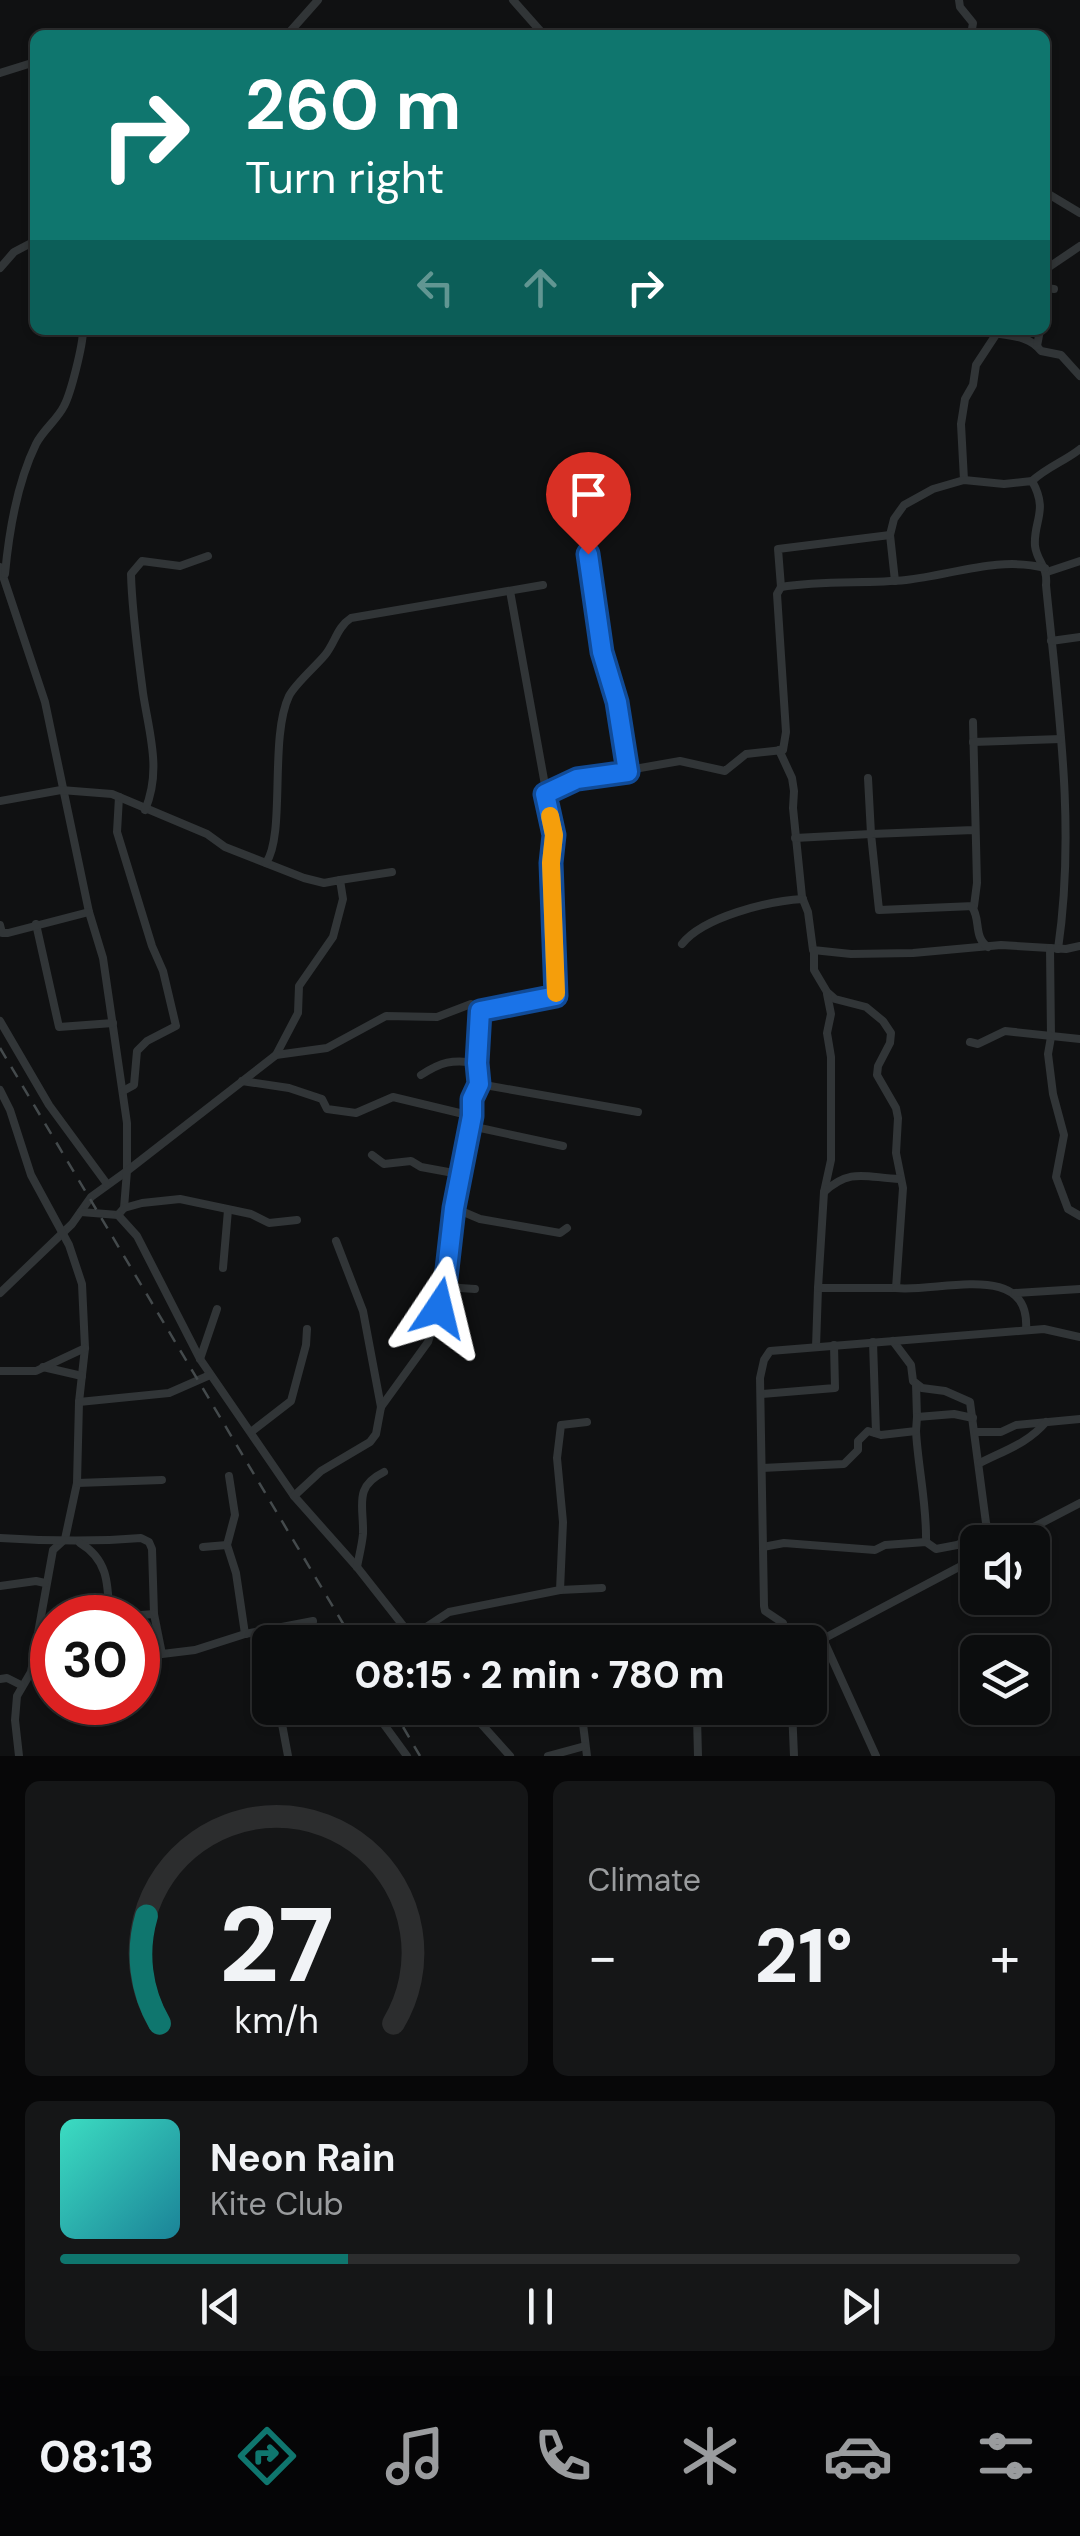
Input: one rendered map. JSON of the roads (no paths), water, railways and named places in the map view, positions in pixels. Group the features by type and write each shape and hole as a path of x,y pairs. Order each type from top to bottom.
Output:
{"street":[{"path":"291,30 318,0"},
{"path":"513,0 540,30"},
{"path":"958,0 973,23 971,30"},
{"path":"0,73 30,64"},
{"path":"1050,195 1080,212"},
{"path":"1050,201 1054,198"},
{"path":"0,268 3,260 30,243"},
{"path":"1050,265 1080,246"},
{"path":"4,577 9,533 31,456 64,406 83,335"},
{"path":"964,480 961,424 965,400 976,365 997,335"},
{"path":"1010,335 1021,337 1041,352 1061,355 1080,376"},
{"path":"1037,346 1039,335"},
{"path":"895,581 890,535 894,519 904,505 933,489 964,480 1004,484 1032,481 1044,470 1073,461 1080,448"},
{"path":"1032,481 1039,492 1041,520 1035,547 1046,570 1066,801 1067,850 1054,948 1049,1068 1064,1134 1056,1177 1068,1210 1080,1216"},
{"path":"582,518 602,652 617,702 628,772"},
{"path":"545,794 577,779 680,761 725,771 746,754 783,750 786,732 778,549 890,535"},
{"path":"144,810 152,784 154,746 144,697 131,574 142,562 180,566 208,556"},
{"path":"781,587 810,582 895,581 979,566 1028,563 1046,570 1080,561"},
{"path":"0,567 45,702 88,912 103,958 122,1091 127,1170 121,1211 210,1375 294,1496 358,1567 402,1625"},
{"path":"266,863 273,851 276,770 290,694 332,647 341,624 351,618 543,585"},
{"path":"276,1055 327,1048 386,1016 437,1017 471,1004 480,1011 556,996 551,863 554,835 510,591"},
{"path":"1051,640 1080,637"},
{"path":"972,722 976,883 972,906 977,913 980,937 988,946"},
{"path":"973,742 1061,739"},
{"path":"779,750 792,778 814,970 827,992 831,1014 827,1034 831,1057 832,1160 824,1192 816,1346"},
{"path":"868,778 879,910 972,906"},
{"path":"0,801 61,790 119,797 266,863 324,883 392,872"},
{"path":"119,797 117,832 163,971 176,1026 146,1041 137,1051 134,1085 122,1091"},
{"path":"1066,801 1080,798"},
{"path":"796,838 974,830"},
{"path":"0,1292 62,1234 91,1197 276,1055 298,1013 299,986 333,937 342,899 340,880"},
{"path":"682,944 700,926 738,912 803,898"},
{"path":"0,925 2,933 8,933 88,912"},
{"path":"36,924 58,1027 113,1023"},
{"path":"814,950 852,954 988,946 1080,946"},
{"path":"827,992 866,1006 891,1033 877,1075 896,1108 896,1154 902,1188 896,1288"},
{"path":"381,1407 428,1342 445,1287 454,1208 472,1121 472,1099 479,1084 480,1011"},
{"path":"0,1021 49,1105 107,1184"},
{"path":"970,1042 978,1044 1005,1031 1080,1038"},
{"path":"421,1075 440,1062 454,1059 477,1063"},
{"path":"242,1081 289,1088 322,1099 327,1109 344,1114 356,1113 392,1097 563,1146"},
{"path":"479,1084 638,1112"},
{"path":"0,1090 31,1176 62,1234 82,1284 85,1348 77,1483 65,1539 52,1550 31,1672 21,1685 15,1720 19,1756"},
{"path":"372,1155 384,1164 411,1162 460,1174"},
{"path":"824,1192 844,1176 855,1174 900,1179"},
{"path":"81,1212 121,1211 180,1199 251,1214 269,1223 297,1220"},
{"path":"454,1208 480,1219 560,1233 566,1228"},
{"path":"222,1268 228,1210"},
{"path":"294,1496 321,1471 370,1442 376,1434 381,1407 363,1311 336,1240"},
{"path":"818,1288 985,1285 1015,1293 1080,1288"},
{"path":"445,1287 476,1289"},
{"path":"1015,1293 1028,1313 1026,1330"},
{"path":"200,1359 217,1309"},
{"path":"251,1432 291,1401 306,1345 306,1329"},
{"path":"784,1625 765,1611 760,1378 770,1351 1044,1329 1080,1336"},
{"path":"894,1341 911,1365 916,1384 970,1402 987,1525"},
{"path":"873,1342 876,1433"},
{"path":"760,1394 835,1388 834,1345"},
{"path":"0,1371 36,1371 85,1348"},
{"path":"43,1367 82,1376"},
{"path":"79,1402 170,1393 210,1375"},
{"path":"916,1384 918,1465 924,1487 926,1542"},
{"path":"917,1418 954,1414 973,1418"},
{"path":"976,1432 1001,1432 1016,1424 1080,1419"},
{"path":"560,1590 561,1425 587,1422"},
{"path":"980,1464 1008,1448 1022,1445 1046,1422"},
{"path":"762,1468 844,1464 858,1450 858,1441 868,1431 882,1435 916,1431"},
{"path":"358,1567 363,1495 372,1478 384,1472"},
{"path":"229,1476 235,1515 226,1545 236,1573 246,1634"},
{"path":"77,1483 162,1480"},
{"path":"1038,1525 1080,1503"},
{"path":"0,1538 65,1539 80,1543 93,1551 103,1565 107,1595"},
{"path":"80,1543 140,1538 149,1542 153,1595"},
{"path":"763,1546 784,1543 875,1550 885,1545 926,1542 936,1549 960,1541"},
{"path":"203,1547 226,1545"},
{"path":"827,1637 960,1567"},
{"path":"0,1586 36,1581 46,1584"},
{"path":"433,1625 449,1612 560,1590 602,1588"},
{"path":"296,1625 313,1621"},
{"path":"160,1644 162,1654 195,1650 252,1633"},
{"path":"827,1648 876,1756"},
{"path":"0,1679 21,1685"},
{"path":"282,1725 288,1756"},
{"path":"384,1725 407,1756"},
{"path":"482,1725 510,1756"},
{"path":"548,1756 586,1751 583,1725"},
{"path":"697,1725 698,1756"},
{"path":"793,1725 794,1756"}],"railway":[{"path":"0,1048 344,1625"},
{"path":"402,1725 420,1756"}]}
